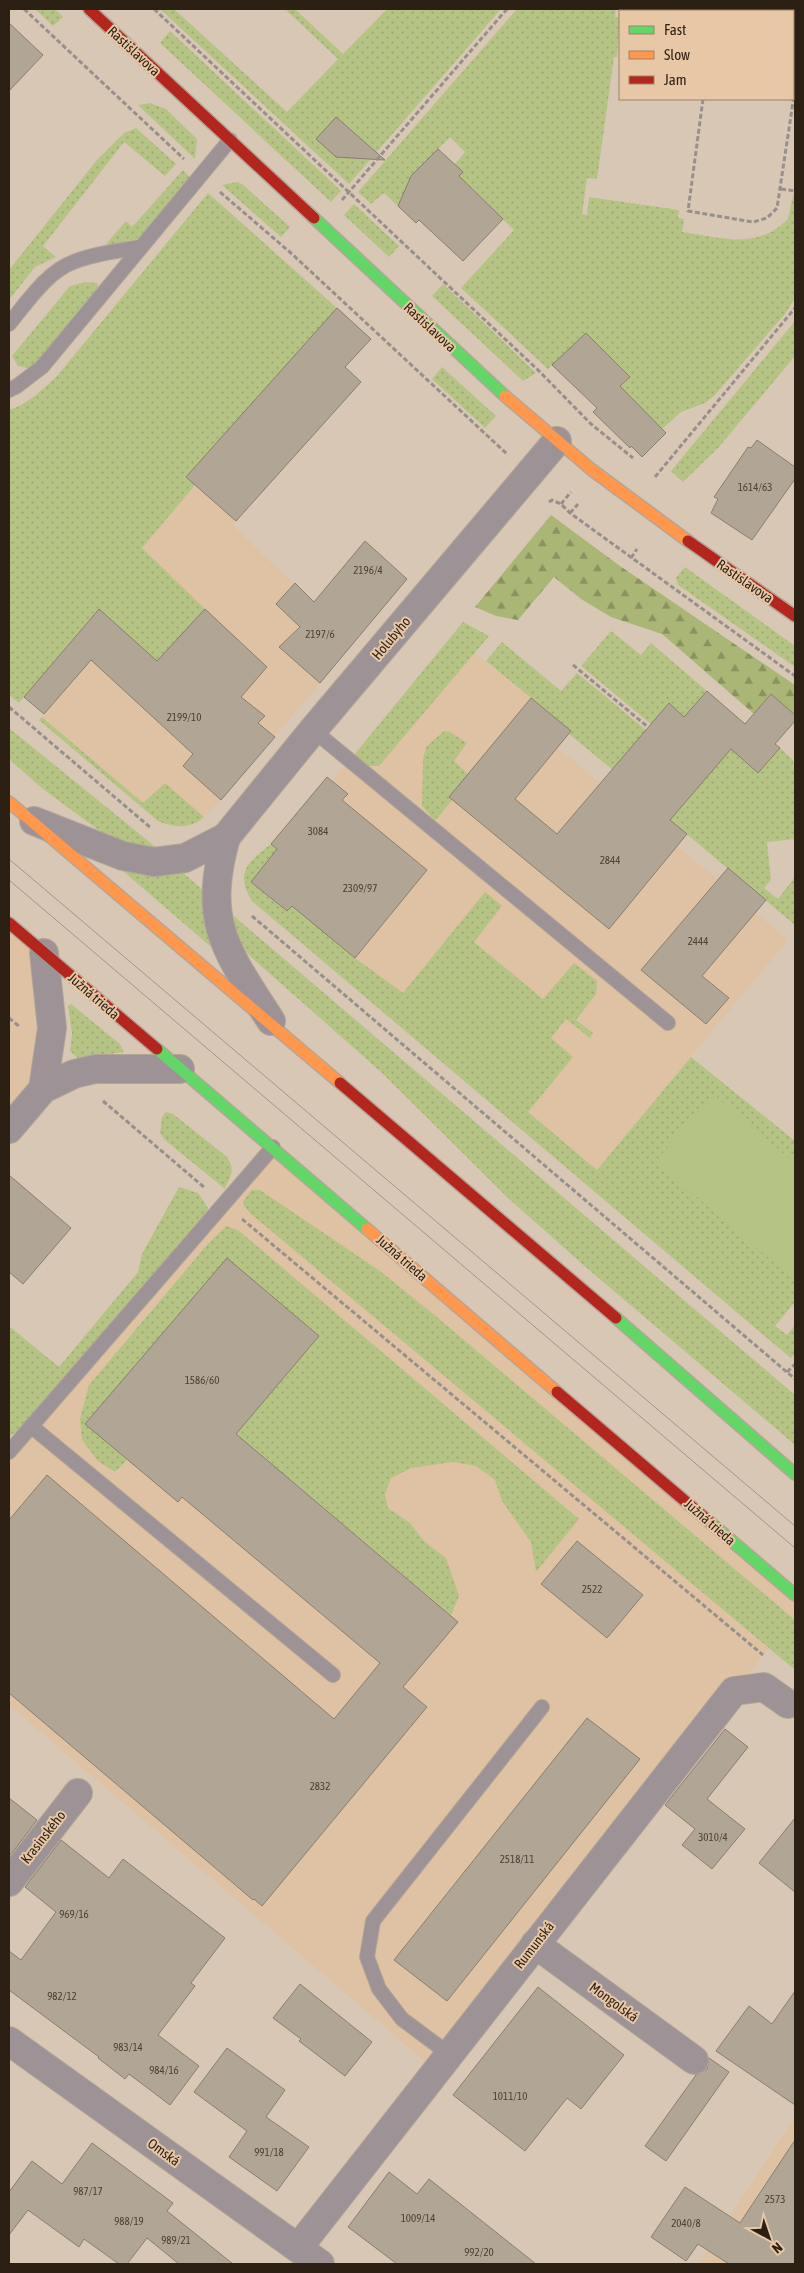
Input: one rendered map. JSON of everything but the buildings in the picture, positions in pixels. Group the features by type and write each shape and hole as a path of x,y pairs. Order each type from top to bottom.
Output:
{"street":[{"name":"Rastislavova","path":"89,9 508,398 557,441 650,514 795,616"},
{"name":"Holubyho","path":"226,837 557,441"},
{"path":"9,802 697,1387 795,1474"},
{"path":"29,820 122,856 154,862 185,858 226,837"},
{"path":"226,837 217,871 216,898 218,923 228,953 276,1028"},
{"name":"Južná trieda","path":"9,923 795,1595"},
{"path":"42,1089 50,1053 51,1021 44,953"},
{"path":"9,1129 42,1089 74,1074 95,1068 180,1069"},
{"name":"Rumunská","path":"298,2248 734,1691 764,1687 788,1704"},
{"name":"Krasinského","path":"9,1882 78,1793"},
{"name":"Mongolská","path":"535,1944 694,2060"},
{"name":"Omská","path":"9,2041 320,2264"}],"lane":[{"path":"9,390 18,386 42,367 230,140"},
{"path":"9,324 39,287 66,265 78,260 141,247"},
{"path":"314,730 668,1024"},
{"path":"9,1452 273,1147"},
{"path":"32,1426 333,1675"},
{"path":"449,2054 402,2019 379,1989 367,1957 373,1922 542,1707"}],"path":[{"path":"24,9 200,174 312,273 528,474 552,500 561,504 570,513 631,558 795,676"},
{"path":"154,9 350,191 539,371 591,424 634,460"},
{"path":"350,191 507,9"},
{"path":"702,100 688,211 753,222 767,218 777,208 793,100"},
{"path":"781,189 795,191"},
{"path":"655,476 795,308"},
{"path":"648,471 662,483"},
{"path":"544,505 552,500"},
{"path":"570,513 578,504"},
{"path":"631,558 637,549"},
{"path":"573,665 648,727"},
{"path":"9,707 153,829"},
{"path":"247,912 795,1379"},
{"path":"9,1018 50,1053"},
{"path":"74,1074 225,1204 766,1657"},
{"path":"788,1372 795,1364"}],"shaded area":[{"path":"195,485 236,521 233,525 355,642 221,800 198,822 183,827 174,827 158,821 39,720 44,714 24,697 98,609 142,548"},
{"path":"453,635 571,731 558,748 717,879 721,876 760,908 756,913 788,940 597,1170 251,882 277,850 271,844 327,777 332,781"},
{"path":"9,923 44,953 49,1053 9,1129"},
{"path":"273,1147 795,1595 795,1615 436,2071 9,1705 9,1452"},
{"path":"795,2117 795,2264 698,2264"}],"green space":[{"path":"35,9 55,9 63,17 53,26"},
{"path":"160,9 174,9 287,112 338,59 285,9 295,9 343,54 387,9 501,9 349,184"},
{"path":"517,9 616,9 615,17 619,18 617,57 614,57 597,179 587,178 582,214 587,215 589,197 679,210 678,218 684,219 682,232 725,239 751,238 764,235 776,229 788,219 793,195 795,195 795,298 785,314 714,396 705,403 681,412 662,429 620,386 630,377 586,333 548,369 461,288 514,230 459,176 455,164 465,152 450,137 411,176 398,206 384,193 371,204 358,192"},
{"path":"170,31 341,191 331,202 160,43"},
{"path":"150,103 166,109 197,139 195,159 138,105"},
{"path":"136,128 176,164 165,176 124,142 43,246 56,257 35,267 9,300 9,270 97,160 124,133"},
{"path":"183,170 190,177 143,234 134,241 101,250 126,221 132,227"},
{"path":"237,182 242,184 290,227 281,237 222,185"},
{"path":"208,193 337,308 186,477 195,485 142,548 205,609 174,677 98,609 19,703 9,695 9,410 29,400 57,376"},
{"path":"354,204 399,246 389,257 344,215"},
{"path":"86,282 97,283 94,295 36,363 27,368 18,366 12,356 70,286"},
{"path":"443,284 536,373 523,381 432,296"},
{"path":"795,321 795,356 719,447 683,482 671,471"},
{"path":"442,367 496,416 485,428 432,379"},
{"path":"551,515 620,566 795,685 795,715 771,694 754,714 662,634 611,617 581,599 554,577 518,620 496,616 475,607"},
{"path":"685,567 795,646 795,667 678,585 676,578"},
{"path":"463,622 489,636 379,766 367,766 354,755"},
{"path":"611,631 641,655 651,643 707,691 684,717 669,703 651,724 581,666"},
{"path":"502,642 561,691 577,673 646,730 613,770 569,734 571,731 486,661"},
{"path":"42,717 143,803 165,783 204,817 193,824 182,826 158,821 39,720"},
{"path":"9,728 158,849 141,847 108,837 43,789 9,759"},
{"path":"444,731 450,732 467,743 454,761 468,774 452,800 435,821 422,806 423,760 426,747"},
{"path":"780,748 793,760 795,839 767,842 771,880 764,888 778,899 795,877 795,925 670,820 731,749 758,773"},
{"path":"271,844 277,849 251,882 286,911 292,906 355,958 403,993 485,892 502,906 474,942 543,999 574,963 597,981 596,994 576,1020 593,1033 590,1038 566,1019 551,1038 573,1057 528,1112 597,1170 691,1057 795,1141 795,1302 775,1326 787,1335 795,1325 795,1354 791,1358 767,1338 252,901 244,882 246,868 256,856"},
{"path":"126,868 179,869 206,893 214,941 210,946 123,871"},
{"path":"228,911 795,1395 794,1444 588,1269 507,1197 381,1072 251,957 242,947"},
{"path":"71,1004 120,1044 124,1052 79,1059 70,1051 72,1033 68,1006"},
{"path":"713,1094 795,1163 795,1280 655,1162"},
{"path":"166,1112 173,1114 226,1156 232,1168 231,1176 225,1189 165,1140 160,1133 162,1117"},
{"path":"179,1187 198,1193 208,1208 205,1217 23,1426 9,1437 9,1326 59,1367 138,1272 142,1254"},
{"path":"252,1190 260,1190 380,1271 795,1620 795,1670 251,1214 244,1206 243,1201"},
{"path":"226,1226 238,1230 579,1519 536,1572 531,1542 502,1501 495,1480 476,1466 453,1462 411,1468 391,1478 385,1494 388,1508 410,1523 424,1541 446,1558 459,1596 451,1615 236,1434 319,1336 227,1258 86,1423 127,1460 115,1472 98,1461 82,1440 80,1419 89,1385 207,1245"}],"tram line":[{"path":"9,859 795,1526"},
{"path":"9,880 795,1548"}],"traffic: fast":[{"path":"314,218 505,396"},
{"path":"157,1049 367,1229"},
{"path":"616,1318 795,1474"},
{"path":"712,1524 795,1595"}],"traffic: slow":[{"path":"505,396 592,470 688,541"},
{"path":"9,802 340,1083"},
{"path":"367,1229 557,1392"}],"traffic: jam":[{"path":"89,9 314,218"},
{"path":"688,541 795,616"},
{"path":"9,923 157,1049"},
{"path":"340,1083 616,1318"},
{"path":"557,1392 712,1524"}]}
